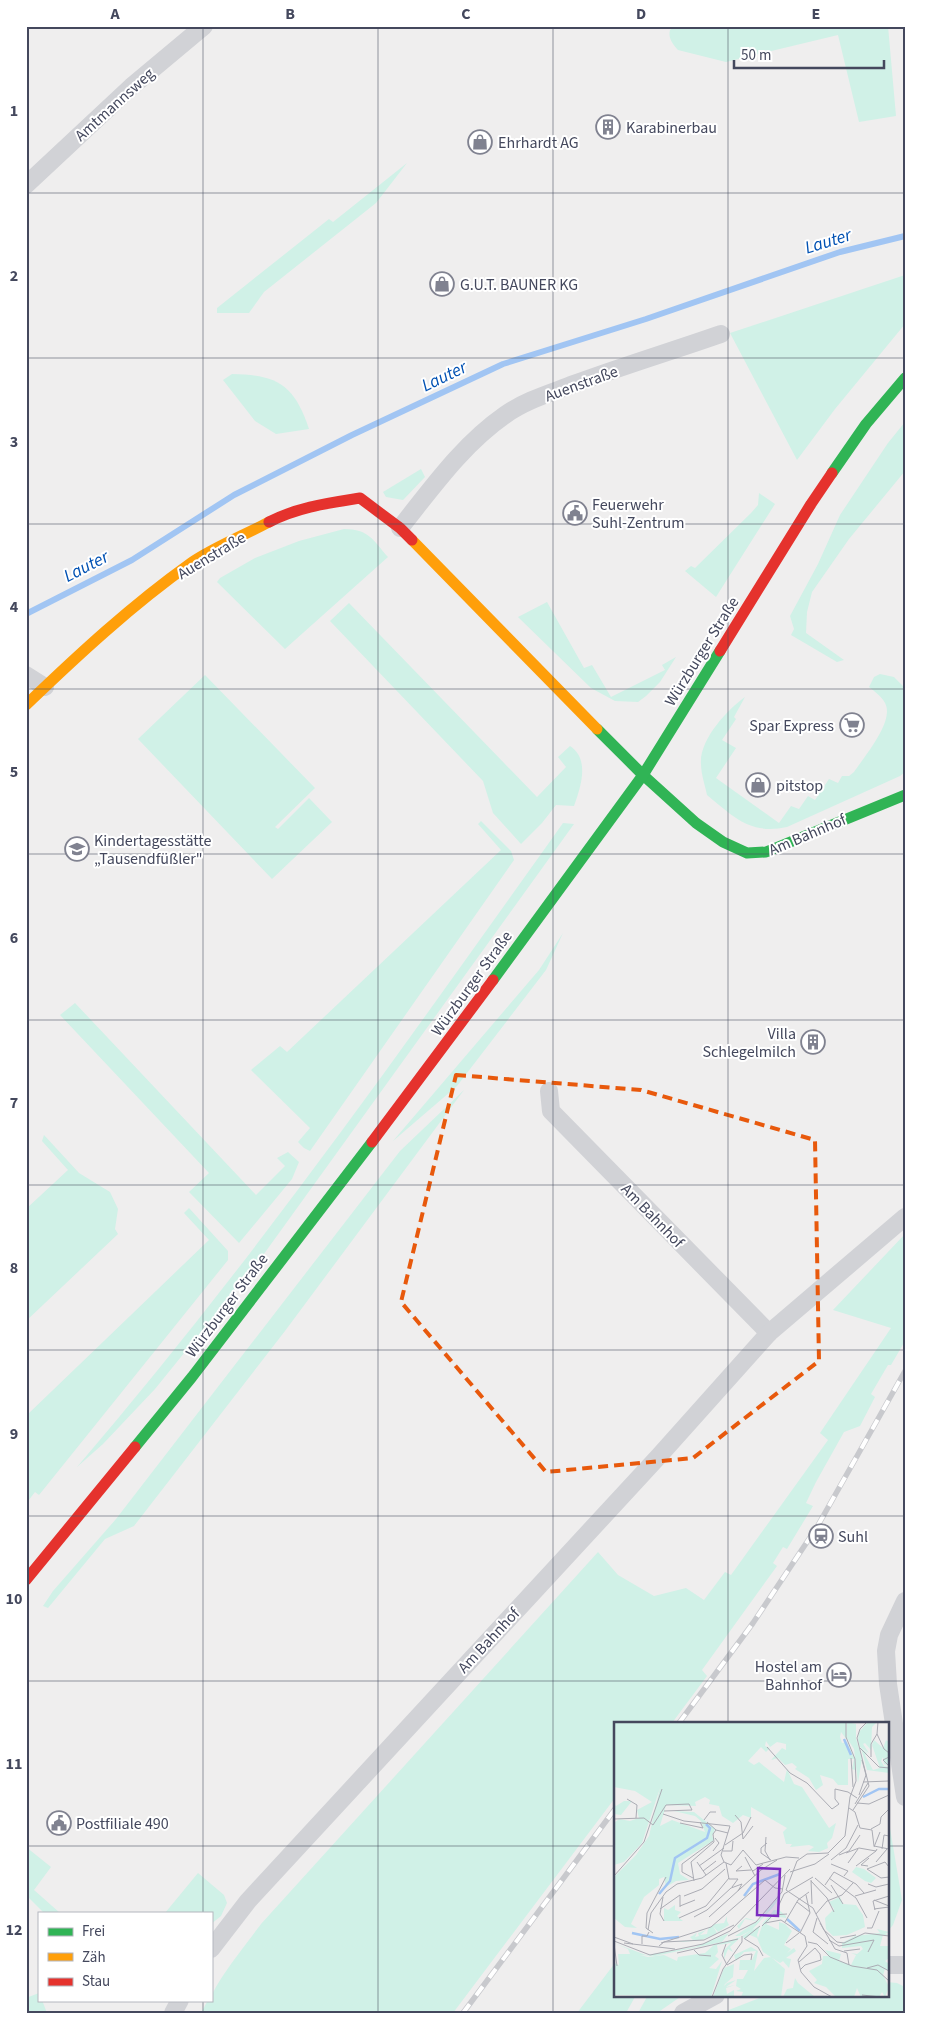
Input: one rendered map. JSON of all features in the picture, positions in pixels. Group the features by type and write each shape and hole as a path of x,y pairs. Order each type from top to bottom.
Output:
{"main road":[{"name":"Würzburger Straße","path":"26,1580 192,1376 445,1046 643,775 812,504 866,424 905,378"},
{"name":"Auenstraße","path":"26,705 136,606 193,562 285,514 326,503 360,498 400,528 643,775"},
{"name":"Am Bahnhof","path":"643,775 696,823 723,842 747,853 756,854 788,843 905,795"}],"street":[{"name":"Amtmannsweg","path":"26,185 131,87 204,26"},
{"name":"Auenstraße","path":"400,528 471,442 506,415 526,403 576,384 721,334"},
{"path":"26,675 45,687"},
{"name":"Am Bahnhof","path":"549,1091 551,1111 769,1333"},
{"name":"Am Bahnhof","path":"212,1948 248,1901 769,1333 905,1217"},
{"path":"905,1601 888,1634 886,1651 888,1684 905,1796"},
{"path":"888,1965 905,1965"},
{"path":"683,2013 714,1996"}],"highlighted area":[{"path":"456,1075 641,1090 815,1140 819,1361 693,1458 546,1472 401,1302"}],"green space":[{"path":"675,26 888,26 896,116 859,122 838,35 726,62 678,50 670,38 670,30"},
{"path":"407,163 376,203 264,292 249,313 217,313 217,308 329,219 333,222"},
{"path":"905,275 905,324 835,409 797,460 730,333"},
{"path":"232,374 261,377 282,385 297,402 309,429 276,434 255,421 223,380"},
{"path":"905,422 905,471 849,539 812,592 807,612 806,633 844,660 837,662 791,635 794,629 790,616 818,564 840,515 888,443"},
{"path":"421,469 425,477 403,500 386,497 383,492"},
{"path":"759,493 775,504 716,597 685,571 691,566 695,568 751,513 758,505"},
{"path":"344,529 365,533 388,557 285,649 217,582 220,578 255,558 299,541"},
{"path":"547,602 584,668 592,665 611,697 665,670 662,665 676,657 660,682 638,702 615,701 591,688 518,617"},
{"path":"349,603 537,797 566,767 558,757 570,746 580,758 582,766 581,782 574,806 556,805 542,823 521,844 493,813 483,781 330,621"},
{"path":"880,674 894,677 905,688 905,772 900,776 787,827 774,829 753,826 743,822 707,795 701,768 704,745 716,726 745,697 734,717 736,719 722,740 736,748 716,778 779,823 791,806 799,809 808,796 815,800 829,779 838,783 842,776 849,776 854,772 877,739 886,719 887,711 885,703 880,696 869,687 874,677"},
{"path":"205,675 315,788 275,827 278,829 309,798 332,822 272,879 138,739"},
{"path":"481,821 511,851 514,860 310,1151 304,1148 298,1142 310,1128 251,1070 280,1046 287,1052 501,850 478,824"},
{"path":"563,823 574,824 261,1258 155,1389 103,1444 77,1467 142,1390 267,1231 387,1069"},
{"path":"563,933 546,970 457,1086 393,1141 539,970"},
{"path":"75,1003 256,1195 285,1166 277,1158 288,1152 299,1162 292,1179 239,1243 189,1192 209,1173 60,1015"},
{"path":"464,1090 285,1331 134,1526 105,1539 48,1608 43,1606 53,1591 116,1519 400,1151"},
{"path":"44,1135 79,1173 110,1192 118,1209 115,1229 118,1234 26,1321 26,1209 68,1170 42,1141"},
{"path":"189,1208 228,1251 228,1260 39,1495 35,1492 28,1501 26,1499 26,1416 209,1240 184,1213"},
{"path":"905,1234 905,1341 871,1394 875,1397 860,1426 844,1432 806,1503 813,1506 787,1549 783,1547 773,1563 777,1566 702,1670 707,1676 673,1722 614,1722 614,1799 453,2013 201,2013 207,2002 212,2002 217,1985 261,1924 598,1552 618,1575 654,1596 686,1588 704,1600 725,1572 731,1575 828,1440 820,1433 891,1328 833,1310"},
{"path":"890,1828 902,1900 893,1925 888,1931 888,1829"},
{"path":"26,1847 51,1867 34,1890 59,1912 43,1912 26,1895"},
{"path":"198,1873 224,1895 227,1903 221,1916 212,1923 212,1912 166,1912"},
{"path":"614,1964 614,1996 635,1996 626,2013 577,2013"},
{"path":"888,1982 897,1983 905,1987 905,2013 721,2013 764,1996 888,1996"},
{"path":"38,1993 38,2002 43,2002 47,2013 26,2013 26,1998"},
{"path":"647,1996 682,1996 657,2013 638,2013"}],"waterway":[{"name":"Lauter","path":"26,614 132,560 234,495 352,435 503,364 646,319 840,252 905,236"}],"railway":[{"path":"680,1722 753,1623 817,1527 905,1371"},
{"path":"463,2013 614,1810"}],"traffic: fast":[{"path":"832,473 866,424 905,378"},
{"path":"493,980 643,775 720,651"},
{"path":"597,729 643,775 696,823 723,842 747,853 766,852 905,795"},
{"path":"135,1447 192,1377 372,1142"}],"traffic: slow":[{"path":"26,705 106,631 169,579 210,552 269,522"},
{"path":"412,540 597,729"}],"traffic: jam":[{"path":"720,651 832,473"},
{"path":"269,522 302,509 360,498 400,528 412,540"},
{"path":"372,1142 493,980"},
{"path":"26,1580 135,1447"}],"place":[{"name":"Karabinerbau","path":"608,127"},
{"name":"Ehrhardt AG","path":"480,142"},
{"name":"G.U.T. BAUNER KG","path":"442,284"},
{"name":"Feuerwehr Suhl-Zentrum","path":"575,513"},
{"name":"Spar Express","path":"852,725"},
{"name":"pitstop","path":"758,785"},
{"name":"Kindertagesstätte „Tausendfüßler\"","path":"77,849"},
{"name":"Villa Schlegelmilch","path":"813,1042"},
{"name":"Suhl","path":"821,1536"},
{"name":"Hostel am Bahnhof","path":"839,1675"},
{"name":"Postfiliale 490","path":"59,1823"}]}
